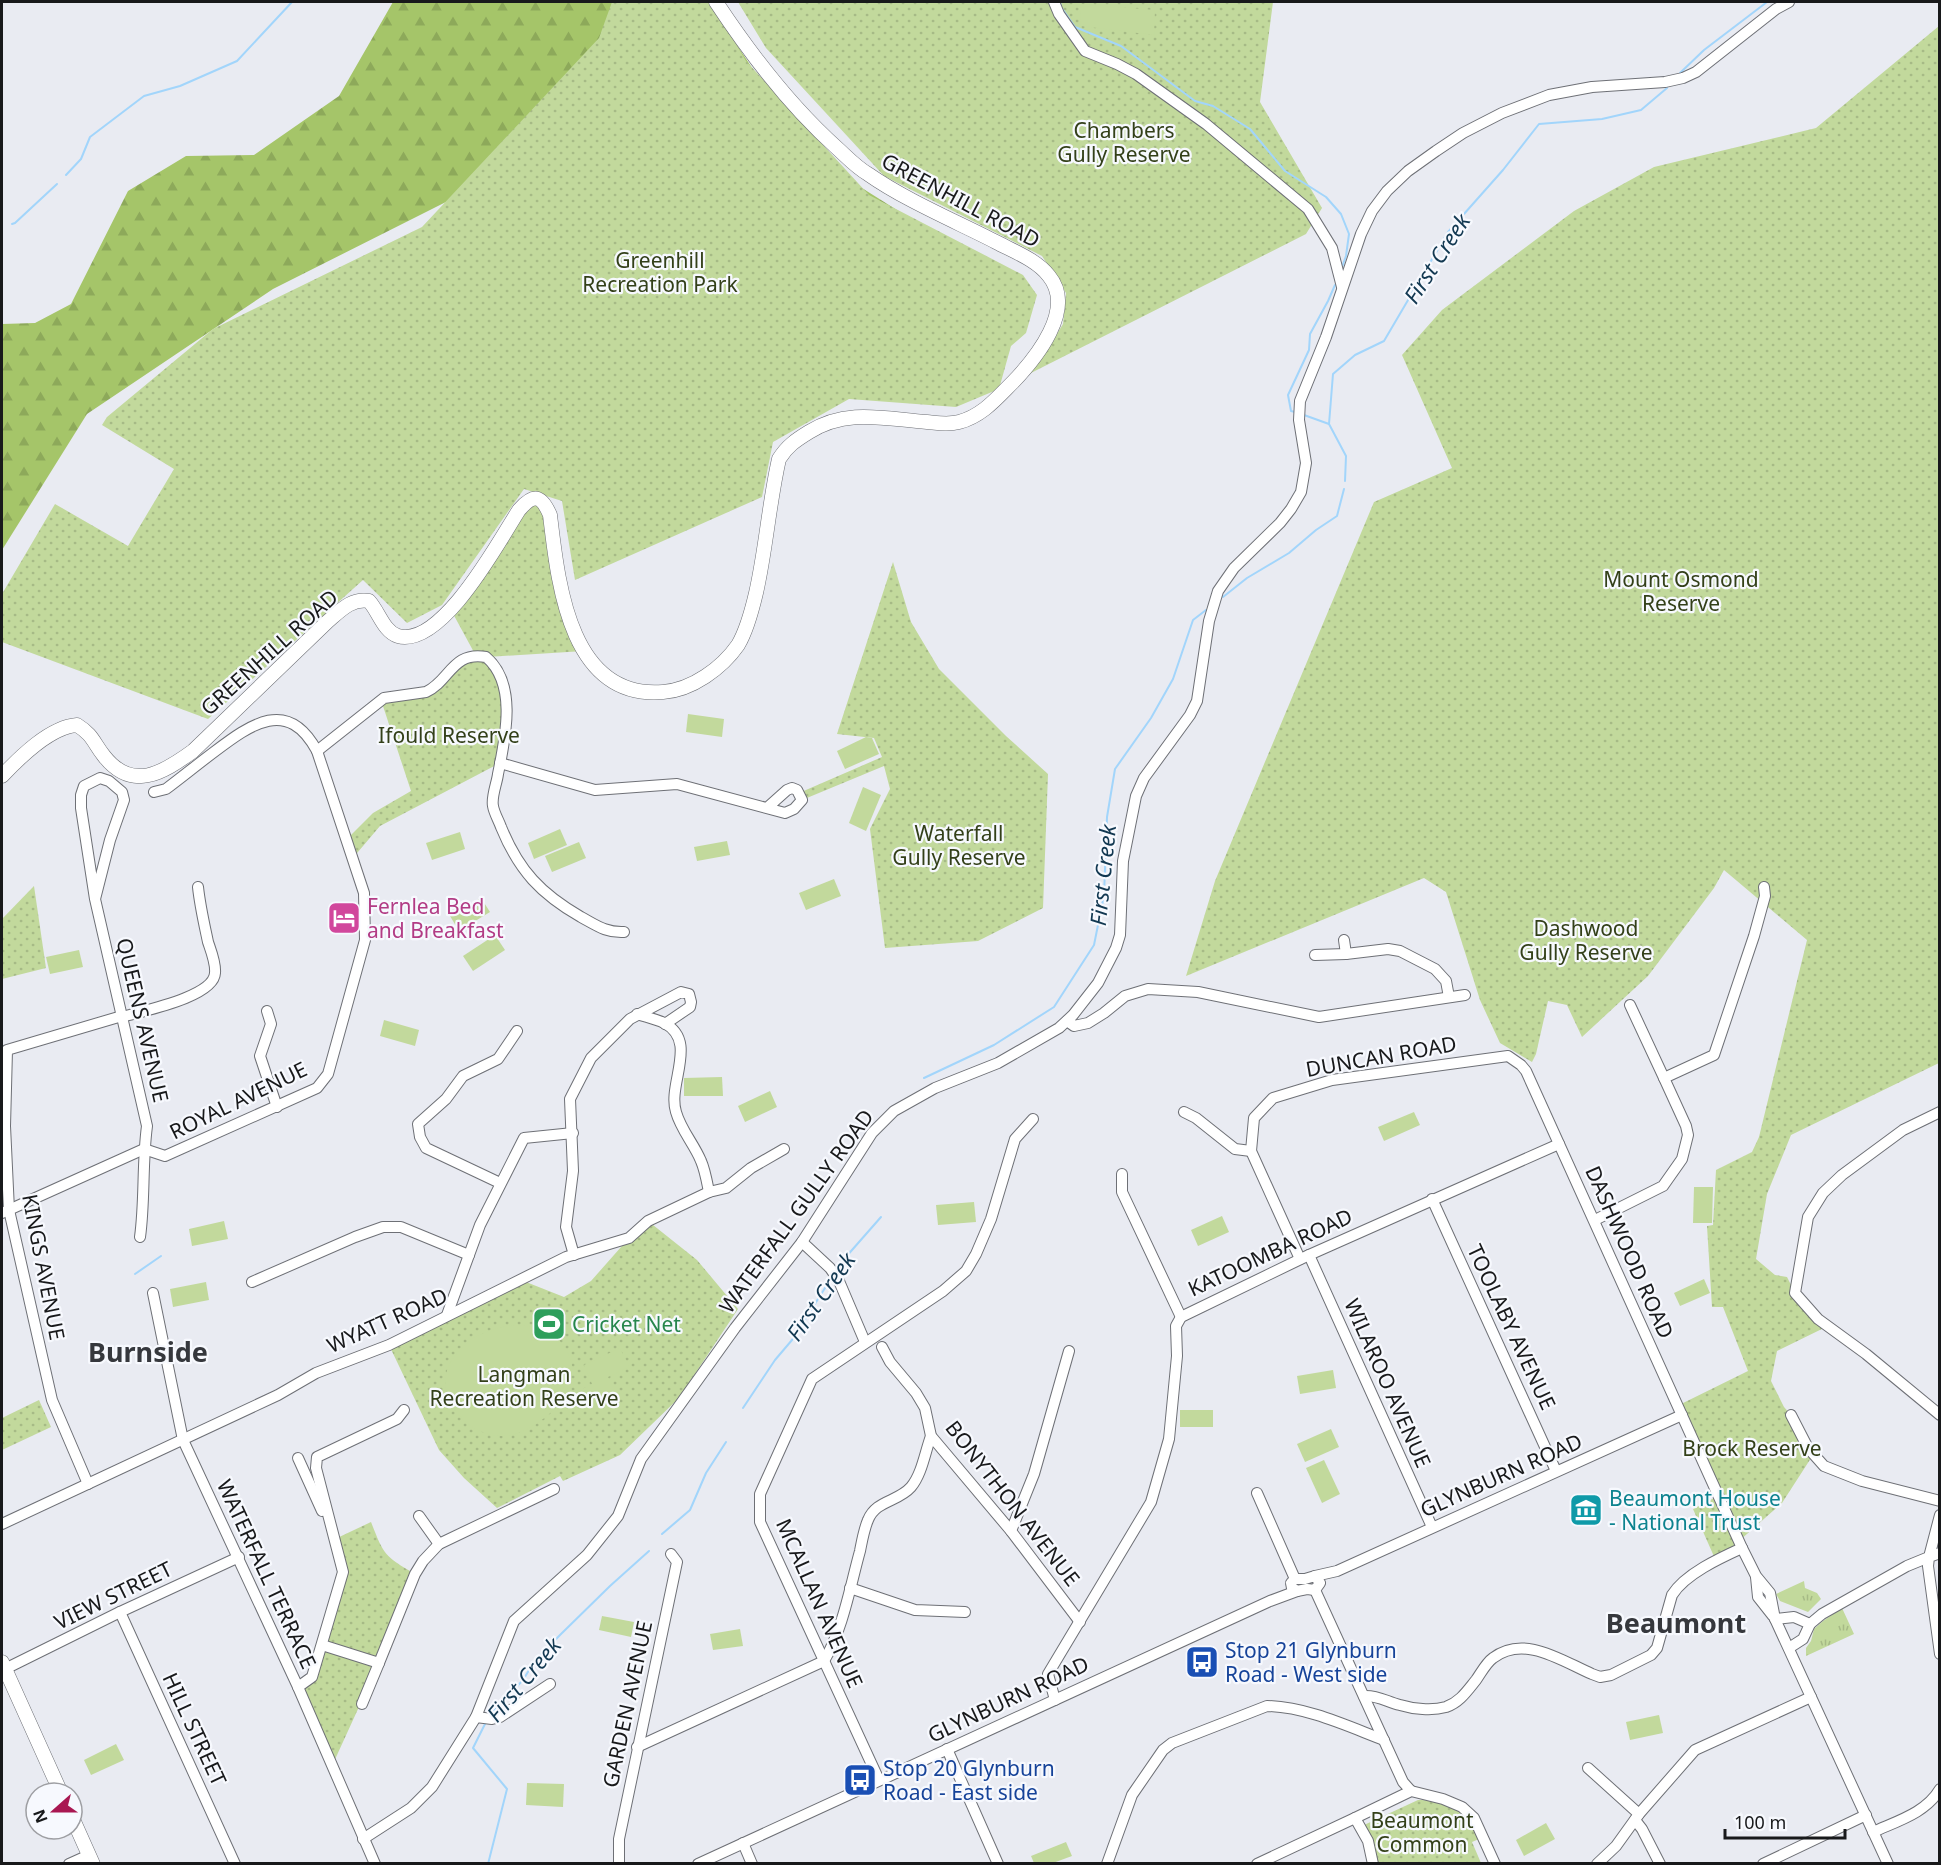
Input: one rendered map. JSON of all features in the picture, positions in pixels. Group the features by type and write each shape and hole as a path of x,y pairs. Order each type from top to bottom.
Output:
{"main road":[{"name":"GREENHILL ROAD","path":"2,776 59,728 77,725 88,732 104,756 122,773 151,776 168,769 193,751 350,603 360,600 369,601 387,628 398,636 417,635 442,620 466,592 519,510 531,498 537,498 545,503 550,514 563,598 575,635 593,664 607,677 622,686 641,692 655,693 681,689 700,680 728,657 745,631 759,580 779,459 789,444 827,422 842,417 864,416 944,424 958,422 973,417 989,407 1022,373 1045,341 1056,317 1057,294 1050,276 1013,250 900,192 855,164 808,122 752,56 716,2"},
{"path":"3,1666 56,1781"},
{"path":"83,1841 91,1859"}],"street":[{"path":"1054,2 1059,14 1085,51 1136,74 1206,124 1308,209 1332,248 1342,287"},
{"name":"WATERFALL GULLY ROAD","path":"363,1839 411,1808 432,1787 484,1718 514,1621 587,1555 618,1516 641,1459 735,1328 802,1242 872,1132 894,1110 935,1088 998,1063 1033,1044 1067,1020 1098,983 1116,948 1120,934 1123,861 1136,796 1144,778 1190,715 1197,701 1209,621 1218,591 1234,568 1286,516 1301,492 1306,463 1299,414 1300,401 1326,337 1361,234 1372,211 1387,191 1408,171 1463,133 1502,113 1548,95 1592,87 1665,82 1696,72 1776,9 1789,2"},
{"path":"317,751 384,698 432,689 456,663 463,659 486,657 499,672 504,691 505,732 492,805 512,852 533,882 556,903 602,929 624,932"},
{"name":"ROYAL AVENUE","path":"5,1212 144,1149 165,1156 317,1088 328,1074 365,940 364,893 317,751 310,738 294,723 268,720 246,729 166,789 154,792"},
{"path":"500,763 595,790 677,784 747,804 768,807"},
{"name":"QUEENS AVENUE","path":"95,899 110,840 124,800 122,792 109,781 100,778 84,786 81,802 95,899 147,1126 140,1238"},
{"path":"122,1017 195,994 209,986 215,973 200,909 198,887"},
{"path":"1664,1078 1714,1054 1754,936 1764,897 1764,887"},
{"path":"1344,940 1346,954"},
{"path":"1315,955 1388,949 1400,951 1435,969 1446,981 1449,997"},
{"path":"1067,1020 1074,1026 1088,1023 1125,996 1148,989 1198,992 1319,1017 1465,994"},
{"path":"574,1255 566,1227 573,1171 570,1099 591,1058 630,1019 681,992 689,994 690,1007 665,1024"},
{"path":"1595,1220 1663,1186 1682,1159 1688,1135 1630,1005"},
{"path":"267,1011 271,1024 260,1056 277,1107"},
{"path":"638,1014 665,1024 678,1038 682,1053 674,1088 676,1112 702,1162 709,1192"},
{"name":"KINGS AVENUE","path":"88,1484 52,1400 5,1212 7,1050 122,1017"},
{"path":"500,1183 426,1148 420,1137 418,1124 446,1100 463,1076 498,1059 517,1031"},
{"name":"DUNCAN ROAD","path":"1304,1257 1251,1151 1254,1118 1273,1098 1332,1080 1508,1056 1526,1071"},
{"name":"DASHWOOD ROAD","path":"1526,1071 1742,1548 1756,1576 1770,1593 1775,1619 1888,1863"},
{"path":"1184,1112 1196,1118 1235,1149 1251,1151"},
{"path":"1940,1112 1903,1130 1842,1175 1823,1193 1808,1217 1795,1293 1818,1319 1866,1354 1940,1415"},
{"name":"MCALLAN AVENUE","path":"879,1780 760,1522 760,1494 812,1379 944,1291 966,1271 992,1219 1015,1139 1033,1119"},
{"path":"447,1316 480,1225 524,1138 573,1133"},
{"name":"KATOOMBA ROAD","path":"1055,1700 1048,1674 1151,1502 1169,1439 1177,1356 1176,1326 1181,1317 1304,1257 1559,1144"},
{"name":"WYATT ROAD","path":"2,1524 278,1395 316,1373 389,1345 574,1255 629,1238 648,1221 709,1192 726,1188 751,1168 784,1149"},
{"path":"1122,1174 1122,1192 1181,1317"},
{"name":"TOOLABY AVENUE","path":"1432,1199 1557,1471"},
{"path":"252,1282 383,1227 400,1227 469,1255"},
{"path":"802,1242 830,1268 839,1281 865,1342"},
{"name":"WILAROO AVENUE","path":"1304,1257 1432,1527"},
{"name":"WATERFALL TERRACE","path":"153,1293 183,1440 239,1557 375,1863"},
{"name":"BONYTHON AVENUE","path":"882,1347 890,1362 916,1393 925,1408 931,1436 1011,1531 1080,1622"},
{"path":"1011,1531 1034,1474 1069,1351"},
{"path":"298,1687 312,1677 343,1572 316,1468 317,1457 398,1419 404,1410"},
{"name":"GLYNBURN ROAD","path":"698,1863 1270,1601 1295,1584 1307,1589 1337,1570 1682,1415"},
{"path":"1791,1415 1808,1448 1824,1466 1862,1481 1940,1501"},
{"name":"DASHWOOD ROAD","path":"1659,1425 1673,1425 1681,1429 1689,1443 1697,1449"},
{"path":"637,1747 824,1661 832,1648 868,1520 874,1509 903,1494 912,1486 931,1436"},
{"path":"298,1458 335,1539"},
{"path":"362,1704 415,1574 423,1561 439,1544 554,1488"},
{"path":"1257,1493 1295,1584"},
{"path":"1940,1515 1934,1555 1928,1566 1940,1654"},
{"path":"419,1516 439,1544"},
{"path":"1364,1696 1381,1697 1400,1705 1426,1709 1443,1708 1456,1703 1491,1659 1508,1649 1527,1648 1543,1652 1600,1677 1611,1675 1651,1654 1657,1648 1676,1588 1716,1561 1742,1548"},
{"name":"GARDEN AVENUE","path":"619,1863 619,1839 677,1562 671,1554"},
{"path":"1789,1648 1803,1639 1810,1624 1843,1601 1907,1566 1934,1555"},
{"name":"VIEW STREET","path":"3,1666 239,1557"},
{"path":"1317,1584 1403,1782 1411,1791 1443,1799 1462,1807 1474,1818 1495,1863"},
{"path":"850,1588 915,1610 965,1612"},
{"name":"HILL STREET","path":"120,1612 235,1863"},
{"path":"1775,1619 1794,1617 1810,1624"},
{"path":"322,1645 379,1663"},
{"path":"484,1718 500,1717 550,1684"},
{"path":"1597,1863 1616,1846 1637,1817 1695,1750 1811,1697"},
{"path":"1107,1863 1132,1795 1154,1762 1172,1743 1267,1706 1279,1706 1325,1718 1384,1740"},
{"path":"947,1749 998,1863"},
{"path":"1588,1768 1637,1817 1660,1863"},
{"path":"1873,1832 1919,1811 1940,1790"},
{"path":"1257,1863 1411,1791"},
{"path":"1763,1863 1866,1815"},
{"path":"1355,1818 1368,1841 1373,1863"},
{"path":"743,1843 752,1863"},
{"path":"69,1863 91,1859"}],"green space":[{"path":"393,2 708,2 811,156 1021,288 585,132 273,289 87,414 2,550 2,324 35,323 71,304 128,191 186,156 254,155 339,96"},
{"name":"Greenhill Recreation Park","path":"612,2 711,2 746,61 869,195 1023,275 1037,295 1026,333 1011,346 999,389 956,407 849,399 773,442 762,497 575,580 562,501 524,489 442,605 407,623 363,580 208,719 2,642 2,594 55,504 128,546 174,469 102,425 107,417 213,329 422,227 599,38"},
{"name":"Chambers Gully Reserve","path":"738,2 1273,2 1260,102 1322,208 1306,234 1027,375 1047,350 1063,324 1066,293 1042,256 884,176 766,48"},
{"path":"1080,4 1155,10 1154,35 1081,26"},
{"name":"Mount Osmond Reserve","path":"1939,26 1939,1063 1791,1135 1767,1194 1756,1259 1775,1275 1787,1277 1795,1293 1828,1326 1777,1351 1771,1381 1813,1455 1782,1503 1739,1541 1742,1548 1716,1561 1693,1509 1718,1496 1677,1406 1748,1371 1723,1307 1712,1307 1707,1226 1713,1225 1716,1170 1752,1152 1759,1137 1807,940 1724,870 1714,888 1648,976 1582,1037 1567,1005 1548,1001 1536,1054 1532,1062 1500,1043 1480,1000 1446,892 1424,878 1186,976 1215,881 1374,502 1452,468 1402,355 1442,310 1574,211 1654,167 1816,128"},
{"name":"Ifould Reserve","path":"527,501 545,503 559,578 584,651 487,657 504,691 500,763 380,826 352,859 346,840 373,813 411,791 381,700 426,692 476,656 451,610"},
{"name":"Waterfall Gully Reserve","path":"893,562 911,622 939,669 1048,774 1043,908 978,941 885,948 870,829 890,789 884,766 802,800 799,793 882,757 874,738 837,734"},
{"path":"688,714 724,719 722,737 686,732"},
{"path":"866,737 872,738 879,754 845,769 837,751"},
{"path":"863,787 881,795 866,831 849,823"},
{"path":"560,829 567,845 534,859 528,843"},
{"path":"460,832 465,849 432,860 426,843"},
{"path":"727,841 730,855 697,861 694,847"},
{"path":"579,842 586,858 552,872 545,856"},
{"path":"834,879 841,896 806,910 799,893"},
{"path":"34,886 46,968 2,979 2,919"},
{"path":"481,898 490,912 459,931 450,916"},
{"path":"495,935 505,950 473,971 463,956"},
{"path":"79,950 83,967 50,974 46,957"},
{"path":"384,1020 419,1030 415,1046 380,1036"},
{"path":"722,1077 723,1096 684,1096 684,1078"},
{"path":"770,1091 777,1107 745,1122 738,1106"},
{"path":"1414,1112 1420,1125 1384,1141 1378,1127"},
{"path":"1694,1187 1713,1187 1712,1223 1693,1223"},
{"path":"974,1202 976,1222 938,1225 936,1205"},
{"path":"1222,1216 1229,1232 1198,1246 1191,1230"},
{"path":"224,1221 228,1239 192,1246 189,1229"},
{"name":"Langman Recreation Reserve","path":"648,1221 697,1260 738,1309 679,1398 620,1455 563,1481 560,1476 497,1508 464,1478 439,1450 389,1345 521,1280 564,1297 591,1281 629,1238"},
{"path":"1704,1279 1710,1293 1680,1306 1674,1293"},
{"path":"206,1282 209,1300 173,1307 170,1289"},
{"path":"558,1314 562,1322 546,1330 563,1345 571,1360 572,1368 565,1394 557,1406 526,1430 501,1436 472,1427 461,1418 452,1406 445,1379 449,1365 458,1352 473,1338 487,1332 514,1325 536,1328"},
{"path":"620,1348 629,1367 608,1377 617,1395 581,1412 572,1394 592,1384 584,1365"},
{"path":"1333,1370 1336,1388 1300,1394 1297,1376"},
{"path":"39,1400 51,1427 2,1450 2,1418"},
{"path":"1180,1410 1213,1410 1213,1427 1180,1427"},
{"path":"1331,1429 1339,1447 1305,1462 1297,1444"},
{"path":"1324,1460 1340,1494 1322,1503 1306,1468"},
{"path":"371,1522 386,1554 415,1574 379,1663 332,1766 298,1687 312,1677 343,1572 335,1539"},
{"path":"1804,1581 1805,1588 1817,1593 1821,1599 1808,1612 1780,1601 1776,1594"},
{"path":"1842,1608 1854,1634 1806,1656 1806,1648 1811,1641 1814,1629"},
{"path":"602,1616 634,1622 631,1637 599,1630"},
{"path":"740,1629 743,1646 713,1650 710,1634"},
{"path":"1659,1715 1663,1733 1630,1740 1626,1722"},
{"path":"116,1744 124,1760 91,1775 84,1760"},
{"path":"527,1783 564,1784 563,1807 526,1805"},
{"name":"Beaumont Common","path":"1418,1800 1447,1805 1466,1817 1479,1839 1472,1842 1481,1863 1378,1863 1364,1825"},
{"path":"1546,1823 1555,1839 1524,1856 1516,1840"},
{"path":"1066,1842 1072,1856 1053,1863 1034,1863 1031,1856"}],"waterway":[{"path":"66,175 81,159 90,137 144,96 180,86 237,61 292,2"},
{"path":"1060,2 1075,27 1121,46 1195,101 1213,106 1250,129 1285,171 1326,197 1341,214 1349,234 1342,267"},
{"name":"First Creek","path":"1680,73 1704,50 1767,2"},
{"name":"First Creek","path":"1345,481 1346,456 1329,424 1333,374 1355,355 1384,341 1448,232 1503,170 1539,124 1602,119 1641,110 1667,88"},
{"path":"12,224 57,184"},
{"path":"1295,412 1291,411 1288,395 1309,350 1310,334 1335,285"},
{"path":"1304,415 1329,424"},
{"name":"First Creek","path":"1223,597 1247,578 1289,553 1337,516 1344,489"},
{"name":"First Creek","path":"924,1078 994,1045 1054,1007 1094,945 1104,895 1107,817 1115,769 1151,718 1173,679 1193,620 1206,610"},
{"name":"First Creek","path":"837,1270 881,1217"},
{"path":"135,1274 161,1256"},
{"name":"First Creek","path":"743,1408 775,1360 792,1340 832,1277"},
{"name":"First Creek","path":"662,1534 690,1510 706,1473 726,1442"},
{"name":"First Creek","path":"490,1715 560,1635 649,1551"},
{"name":"First Creek","path":"486,1722 473,1748 507,1789 488,1864"}],"place":[{"name":"Fernlea Bed and Breakfast","path":"344,918"},
{"name":"Cricket Net","path":"549,1324"},
{"name":"Beaumont House - National Trust","path":"1586,1510"},
{"name":"Stop 21 Glynburn Road - West side","path":"1202,1662"},
{"name":"Stop 20 Glynburn Road - East side","path":"860,1780"}],"district":[{"name":"Burnside","path":"148,1351"},
{"name":"Beaumont","path":"1676,1622"}],"park label":[{"name":"Dashwood Gully Reserve","path":"1586,940"},
{"name":"Brock Reserve","path":"1752,1448"}]}
